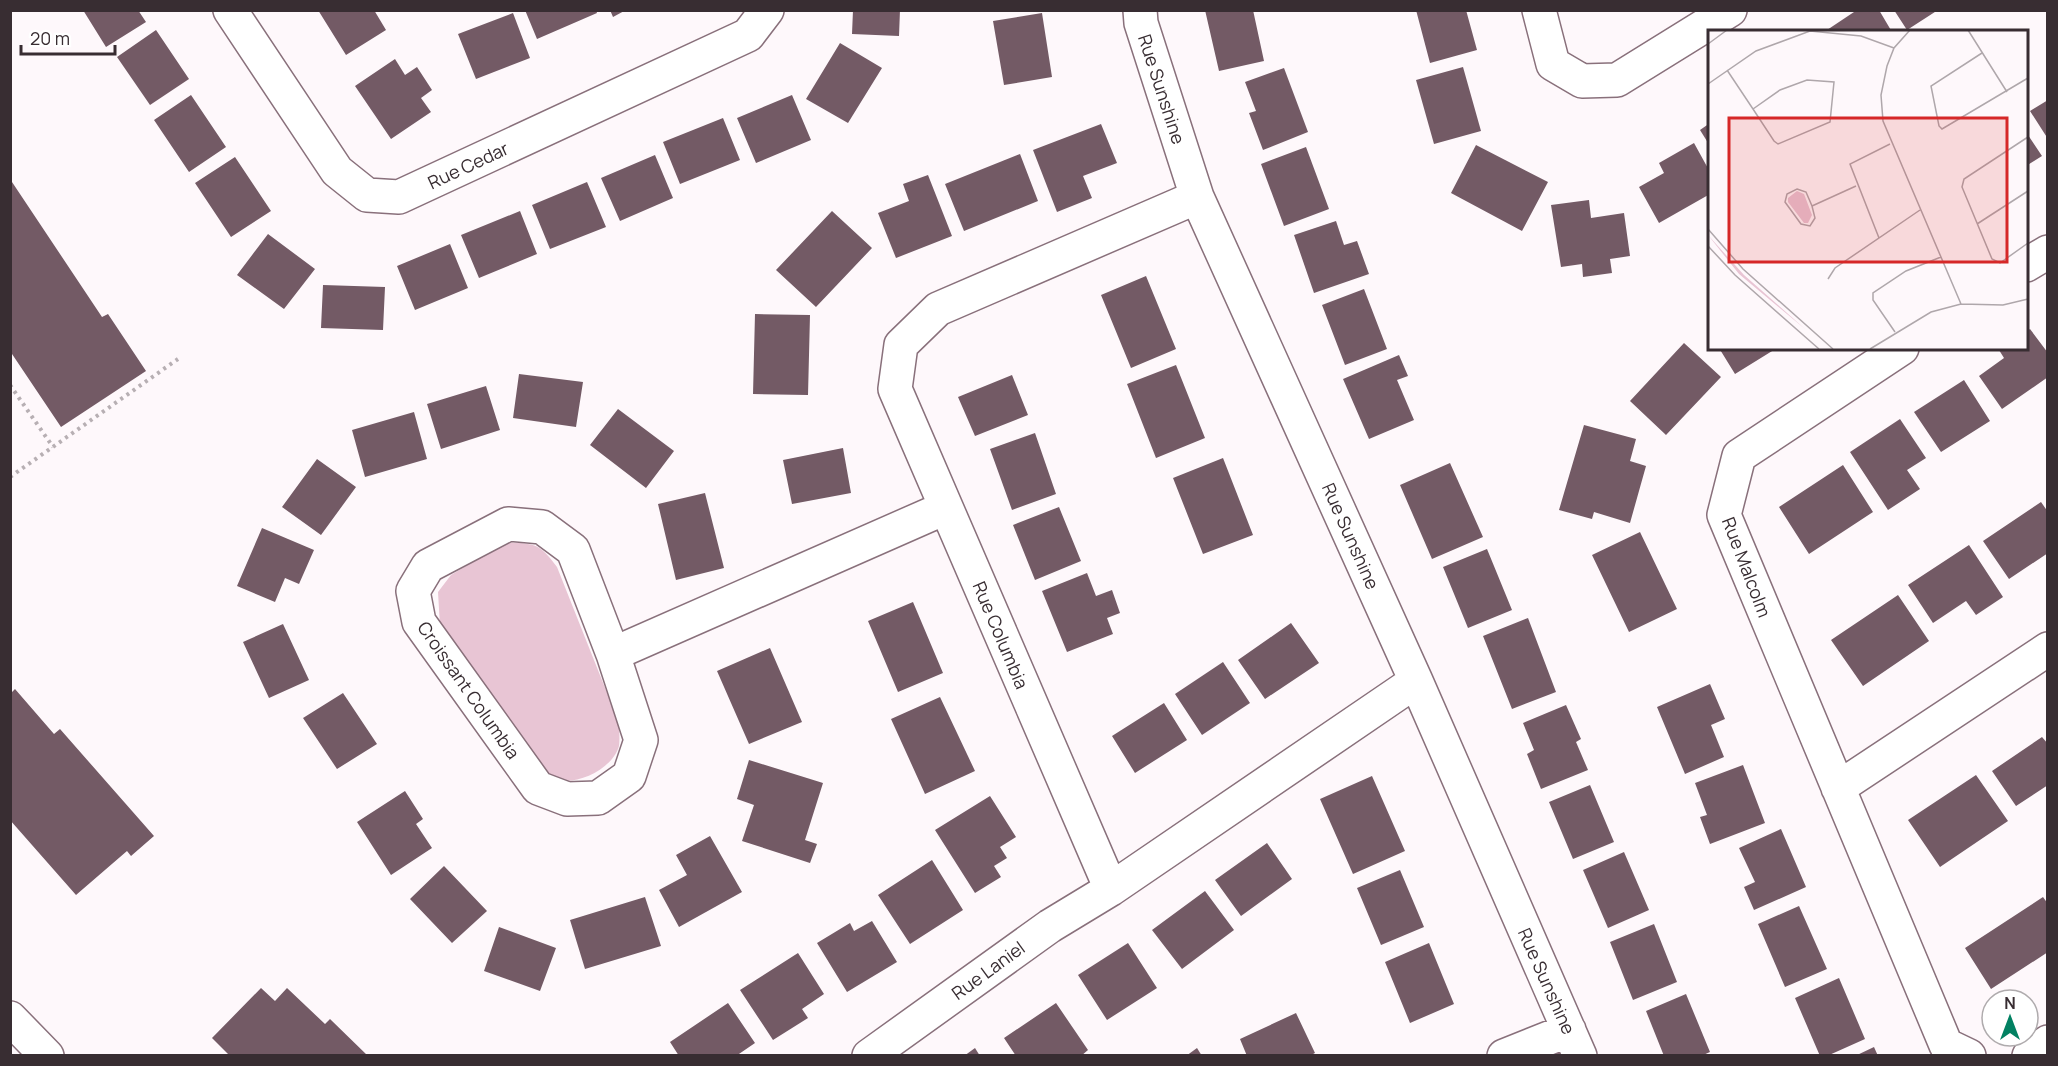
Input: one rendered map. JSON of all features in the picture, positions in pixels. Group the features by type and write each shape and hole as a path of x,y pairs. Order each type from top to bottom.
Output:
{"street":[{"name":"Rue Cedar","path":"230,10 338,171 367,195 399,197 748,35 767,10"},
{"name":"Rue Sunshine","path":"1140,10 1141,23 1197,197 1416,681 1574,1043"},
{"path":"1539,10 1553,64 1582,81 1617,80 1730,10"},
{"name":"Rue Columbia","path":"1111,889 895,389 901,345 938,309 1197,197"},
{"path":"2028,265 2048,252"},
{"name":"Rue Malcolm","path":"1899,350 1740,456 1724,515 1946,1045 1969,1056"},
{"path":"613,654 945,508"},
{"name":"Croissant Columbia","path":"508,524 542,527 573,550 613,654 641,740 629,776 598,798 567,799 538,788 419,622 413,591 428,566 508,524"},
{"path":"1838,788 2048,649"},
{"path":"1111,889 1416,681"},
{"name":"Rue Laniel","path":"869,1056 1050,926 1111,889"},
{"path":"10,1018 47,1056"},
{"path":"2029,1056 2048,1042"},
{"path":"1504,1056 1574,1043"}],"path":[{"path":"10,477 178,359"},
{"path":"10,385 54,447"}],"shaded area":[{"path":"506,542 536,546 546,553 557,567 619,723 619,746 616,754 603,768 576,780 558,780 538,768 440,626 438,592 451,575"}],"building":[{"path":"83,10 138,10 146,22 106,47"},
{"path":"318,10 374,10 386,30 346,55"},
{"path":"525,10 596,10 597,13 537,39"},
{"path":"610,10 626,10 613,17"},
{"path":"853,10 900,10 899,36 852,34"},
{"path":"1205,10 1253,10 1264,61 1219,71"},
{"path":"1416,10 1466,10 1477,50 1430,63"},
{"path":"1857,10 1879,10 1891,30 1827,30"},
{"path":"1894,10 1938,10 1907,30"},
{"path":"513,13 530,58 476,79 458,34"},
{"path":"1042,13 1052,77 1004,85 993,21"},
{"path":"156,30 189,79 150,105 117,57"},
{"path":"840,43 882,68 848,123 806,99"},
{"path":"395,59 405,75 417,67 432,90 421,98 431,112 391,139 355,86"},
{"path":"1463,67 1481,131 1434,144 1416,80"},
{"path":"1284,68 1308,132 1263,150 1249,113 1256,111 1245,82"},
{"path":"191,95 226,147 189,172 154,120"},
{"path":"792,95 811,140 756,163 737,118"},
{"path":"2048,100 2048,139 2030,111"},
{"path":"723,118 740,160 680,184 663,142"},
{"path":"1101,124 1117,163 1083,176 1092,198 1057,212 1033,150"},
{"path":"1708,124 1708,143 1700,130"},
{"path":"2028,135 2042,156 2028,165"},
{"path":"1694,143 1708,168 1708,195 1659,223 1639,187 1664,173 1659,163"},
{"path":"1476,145 1548,182 1522,231 1451,193"},
{"path":"1306,147 1329,209 1284,226 1261,164"},
{"path":"1020,154 1038,201 964,231 945,184"},
{"path":"655,155 673,198 620,221 601,178"},
{"path":"235,157 271,211 231,237 195,183"},
{"path":"928,175 952,236 896,258 878,213 909,201 903,184"},
{"path":"10,179 102,317 108,314 146,371 61,427 10,351"},
{"path":"587,182 606,227 550,249 532,205"},
{"path":"1589,200 1591,218 1624,213 1630,256 1610,259 1612,273 1583,277 1582,264 1561,267 1551,205"},
{"path":"520,211 537,254 479,278 461,235"},
{"path":"832,211 872,248 816,307 776,270"},
{"path":"1336,221 1344,245 1357,241 1369,274 1314,293 1294,235"},
{"path":"268,234 315,269 284,309 237,275"},
{"path":"450,244 468,288 415,310 397,266"},
{"path":"1146,276 1176,349 1131,368 1101,295"},
{"path":"323,285 385,287 383,330 321,328"},
{"path":"1364,289 1387,349 1345,365 1322,305"},
{"path":"755,314 810,315 808,395 753,394"},
{"path":"2030,329 2048,353 2048,377 2002,409 1979,376 2004,358 1999,350 2028,350 2028,330"},
{"path":"1684,343 1721,377 1666,435 1630,401"},
{"path":"1720,350 1774,350 1735,374"},
{"path":"1399,355 1408,376 1397,380 1414,420 1369,439 1343,379"},
{"path":"1176,365 1205,438 1156,458 1127,384"},
{"path":"519,374 583,382 576,427 513,418"},
{"path":"1012,375 1028,415 975,436 958,397"},
{"path":"1964,380 1990,421 1941,452 1914,412"},
{"path":"486,386 500,430 441,449 427,404"},
{"path":"618,409 674,451 646,488 590,445"},
{"path":"414,412 427,459 365,477 352,430"},
{"path":"1900,419 1926,458 1907,470 1920,489 1888,510 1850,452"},
{"path":"1584,425 1636,439 1630,461 1646,466 1630,523 1594,512 1592,519 1559,510"},
{"path":"1035,433 1056,494 1012,510 990,449"},
{"path":"843,448 851,493 792,504 783,460"},
{"path":"1223,458 1253,535 1203,554 1173,478"},
{"path":"317,459 356,487 321,535 282,507"},
{"path":"1450,463 1483,537 1432,559 1400,485"},
{"path":"1843,465 1873,512 1809,554 1779,507"},
{"path":"705,493 724,568 676,580 658,504"},
{"path":"2041,502 2048,512 2048,553 2009,579 1983,541"},
{"path":"1059,507 1081,561 1035,580 1013,525"},
{"path":"262,528 314,550 299,584 285,578 275,602 237,586"},
{"path":"1640,532 1677,609 1629,632 1592,555"},
{"path":"1969,545 2003,597 1976,615 1966,601 1933,623 1908,585"},
{"path":"1487,549 1512,610 1468,628 1443,567"},
{"path":"1087,573 1096,596 1112,590 1120,613 1107,618 1113,634 1067,652 1042,591"},
{"path":"1898,595 1929,641 1863,686 1831,640"},
{"path":"913,602 943,673 898,692 868,621"},
{"path":"1528,618 1556,692 1512,709 1483,636"},
{"path":"1291,623 1319,663 1265,699 1238,660"},
{"path":"283,624 309,680 269,698 243,642"},
{"path":"770,648 802,722 749,744 717,671"},
{"path":"1223,662 1250,703 1202,735 1175,694"},
{"path":"1710,684 1725,719 1711,725 1724,757 1685,774 1657,707"},
{"path":"15,689 54,734 60,729 154,836 131,856 127,851 76,895 10,820 10,694"},
{"path":"343,693 377,744 337,769 303,718"},
{"path":"940,697 975,771 925,794 891,719"},
{"path":"1164,703 1187,740 1135,773 1112,736"},
{"path":"1566,705 1581,739 1576,742 1588,770 1541,789 1527,754 1534,750 1523,723"},
{"path":"2042,737 2048,744 2048,785 2016,806 1992,771"},
{"path":"749,760 823,783 805,840 817,844 810,863 742,841 754,805 737,799"},
{"path":"1743,765 1765,823 1710,844 1700,817 1707,815 1695,783"},
{"path":"1976,775 2008,821 1940,867 1908,820"},
{"path":"1372,776 1405,851 1353,874 1320,799"},
{"path":"1590,785 1614,842 1573,859 1549,802"},
{"path":"405,791 423,819 416,824 432,848 391,875 357,822"},
{"path":"990,796 1016,837 1000,847 1007,858 994,866 1001,877 975,893 935,830"},
{"path":"1781,829 1806,887 1754,910 1744,887 1755,882 1739,848"},
{"path":"710,836 742,892 679,927 659,890 687,875 676,855"},
{"path":"1267,843 1292,879 1241,916 1215,880"},
{"path":"1624,852 1649,910 1608,928 1583,870"},
{"path":"932,860 963,910 910,944 878,895"},
{"path":"444,866 487,911 452,943 410,899"},
{"path":"1400,870 1424,927 1381,945 1357,888"},
{"path":"1205,891 1234,930 1182,969 1152,930"},
{"path":"645,897 661,946 585,969 570,920"},
{"path":"2043,897 2048,904 2048,952 1993,988 1965,948"},
{"path":"1799,906 1827,969 1785,987 1758,924"},
{"path":"872,921 897,962 847,992 817,943 850,923 854,931"},
{"path":"1654,924 1677,982 1633,1000 1610,942"},
{"path":"499,927 556,948 540,991 484,971"},
{"path":"1128,943 1157,988 1107,1020 1078,975"},
{"path":"1429,943 1454,1004 1410,1023 1385,962"},
{"path":"798,953 824,994 802,1009 808,1018 773,1040 740,990"},
{"path":"1839,978 1865,1039 1827,1056 1820,1056 1795,998"},
{"path":"261,988 275,1001 287,988 325,1024 330,1019 368,1056 230,1056 212,1038"},
{"path":"1686,994 1710,1052 1701,1056 1664,1056 1646,1011"},
{"path":"728,1003 755,1043 736,1056 679,1056 670,1042"},
{"path":"1056,1003 1088,1050 1081,1056 1016,1056 1004,1038"},
{"path":"1296,1013 1315,1053 1309,1056 1247,1056 1240,1039"},
{"path":"1874,1047 1878,1056 1855,1056"},
{"path":"975,1048 980,1056 964,1056"},
{"path":"1197,1048 1202,1056 1186,1056"}]}
